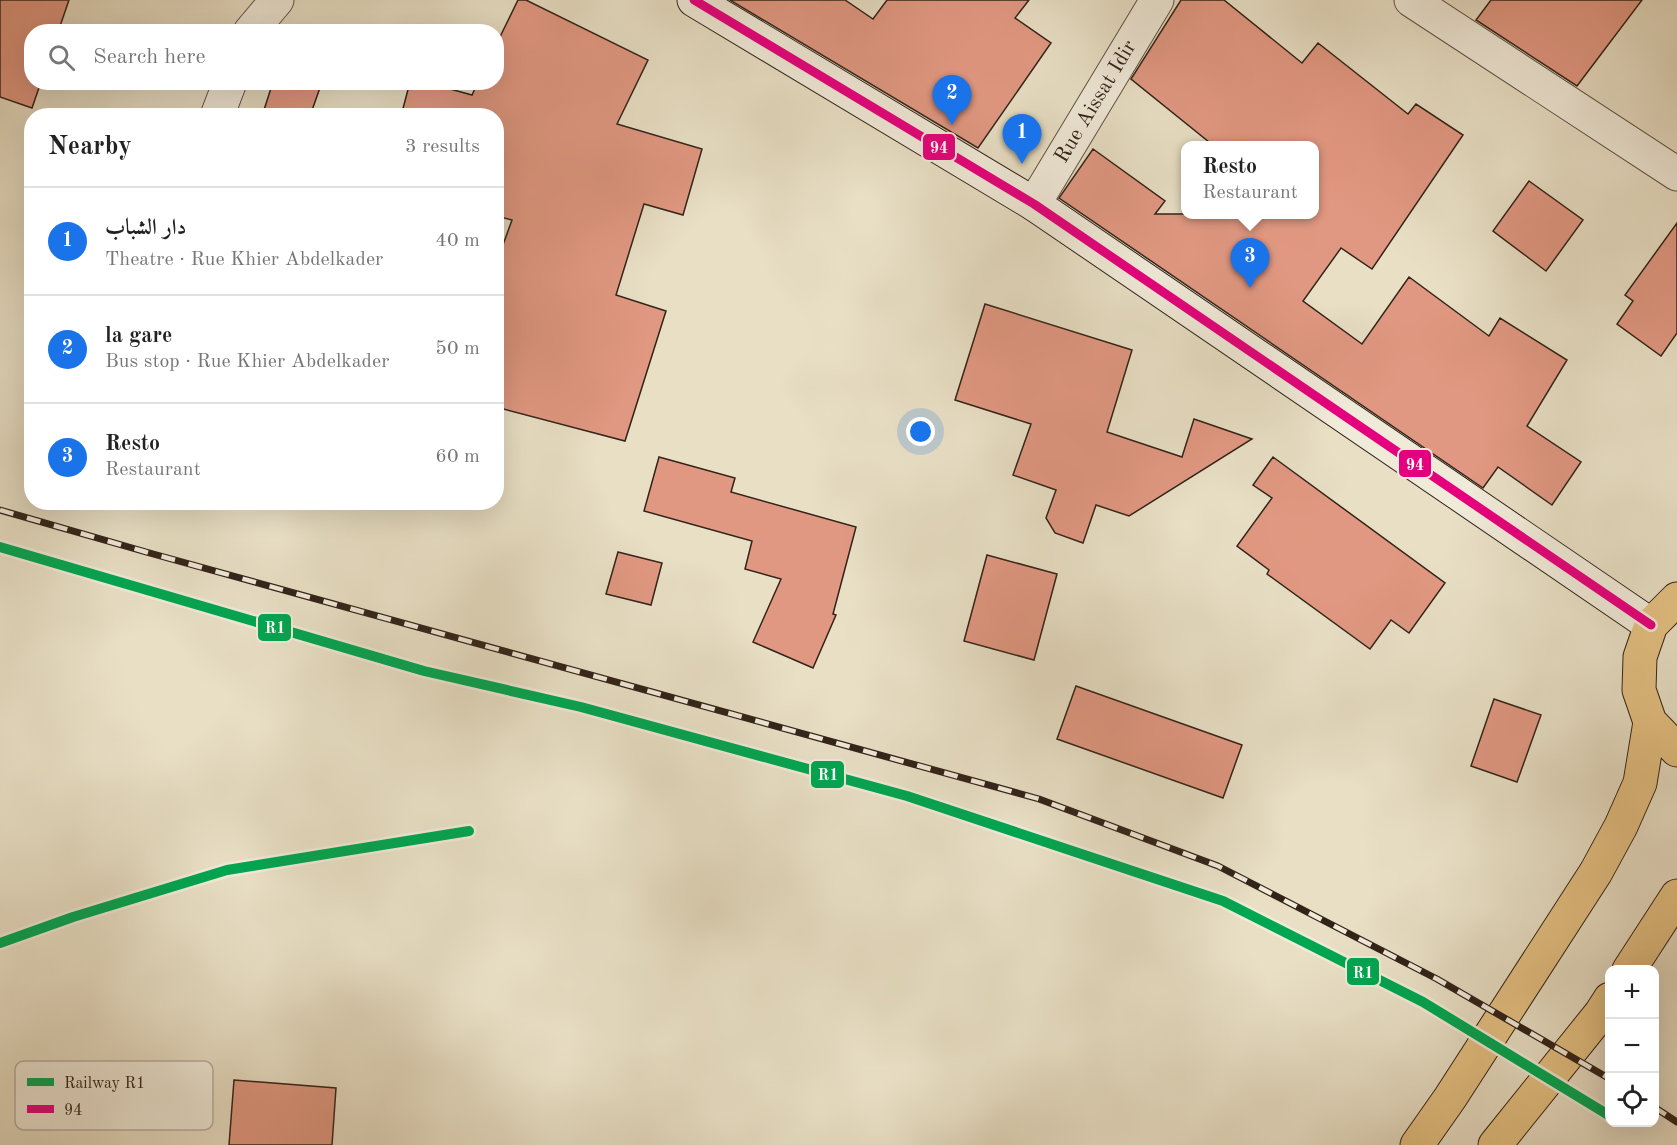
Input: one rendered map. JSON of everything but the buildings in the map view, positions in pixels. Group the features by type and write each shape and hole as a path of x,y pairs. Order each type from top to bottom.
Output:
{"main road":[{"path":"257,24 277,0"},
{"path":"694,0 1034,204 1652,625"},
{"name":"Rue Aissat Idir","path":"1034,204 1157,0"},
{"path":"1411,0 1677,174"},
{"path":"221,108 227,90"},
{"path":"1677,598 1652,625 1640,657 1639,690 1650,722 1677,750"},
{"path":"1417,1145 1450,1098 1596,872 1621,826 1640,783 1650,722"},
{"path":"1632,965 1677,896"},
{"path":"1495,1145 1605,1007"}],"railway":[{"path":"0,510 1039,799 1218,866 1437,979 1605,1076"},
{"path":"0,943 73,917 227,870 469,831"},
{"path":"1659,1110 1677,1122"}],"rail line":[{"name":"R1","path":"0,547 424,671 581,707 907,796 1223,901 1423,1002 1605,1113"},
{"name":"R1","path":"0,943 73,917 227,870 469,831"}],"transit line":[{"name":"94","path":"694,0 1034,204 1651,625"}],"place":[{"name":"la gare","path":"952,125"},
{"name":"دار الشباب","path":"1022,164"},
{"name":"Resto","path":"1250,288"}]}
